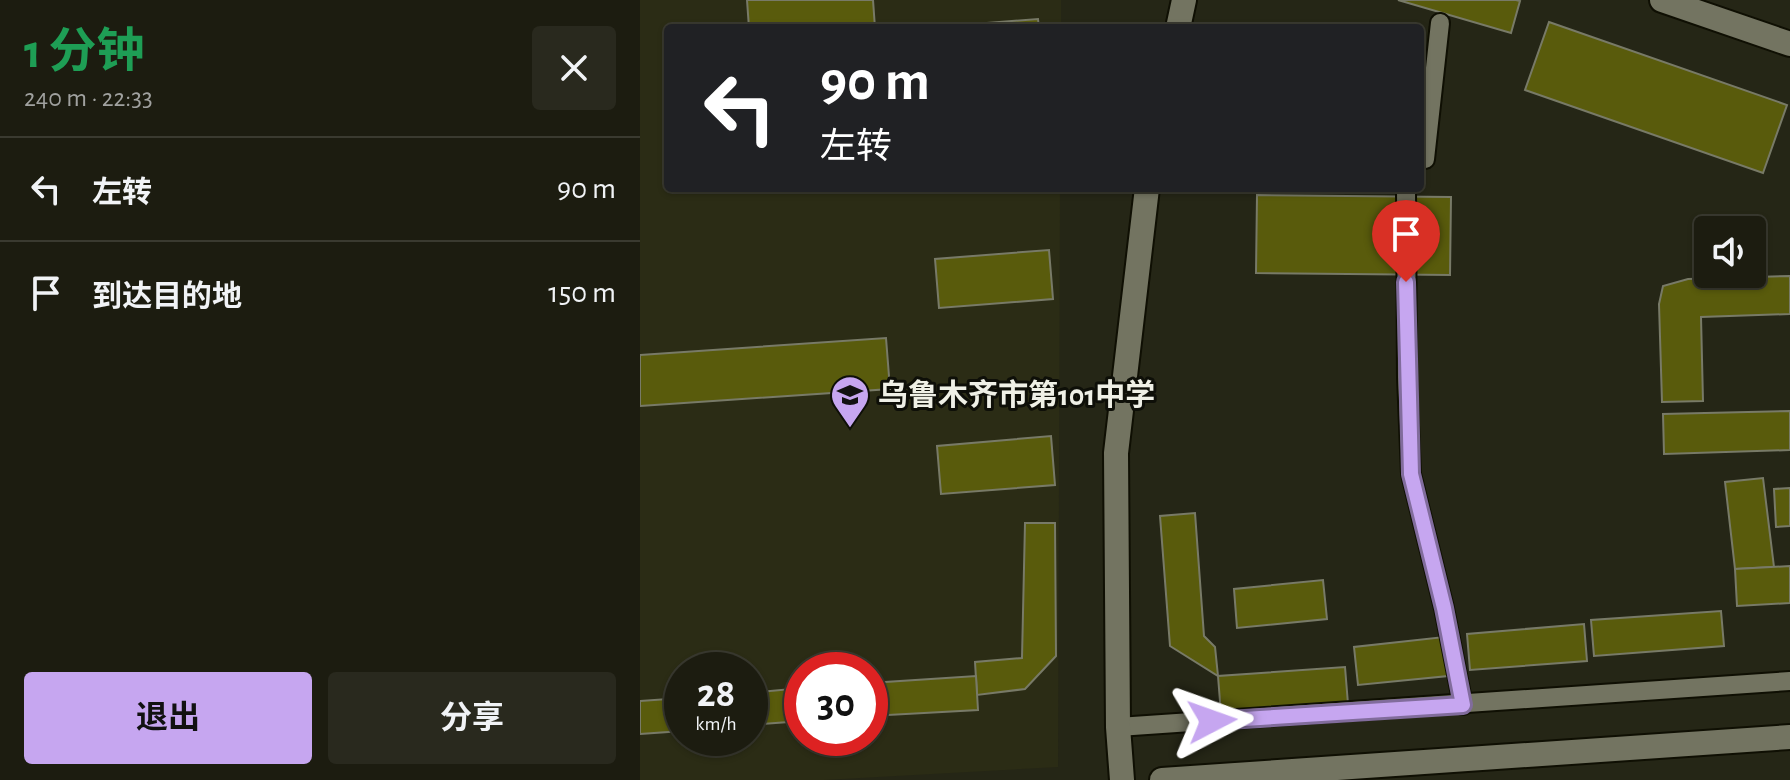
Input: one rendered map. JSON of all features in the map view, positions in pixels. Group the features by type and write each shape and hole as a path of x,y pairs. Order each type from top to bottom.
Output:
{"main road":[{"path":"1179,24 1184,0"},
{"path":"1662,0 1790,44"},
{"path":"1122,780 1118,727 1116,453 1147,192"},
{"path":"1162,780 1790,737"}],"street":[{"path":"1424,159 1440,23"},
{"path":"1406,192 1411,474 1444,608 1463,705"},
{"path":"1118,727 1790,681"}],"shaded area":[{"name":"乌鲁木齐市第101中学","path":"640,0 1061,0 1061,24 664,24 664,192 1060,192 1058,767 824,780 640,780"}],"building":[{"path":"747,0 873,0 875,24 749,24"},
{"path":"1398,0 1516,0 1520,1 1511,33"},
{"path":"1038,19 1039,24 975,24"},
{"path":"1549,22 1787,105 1763,173 1525,90"},
{"path":"1257,195 1451,197 1450,275 1256,273"},
{"path":"1049,250 1053,299 939,308 935,259"},
{"path":"1790,276 1790,314 1701,317 1703,401 1662,402 1659,304 1663,286 1694,279 1694,288 1766,288 1766,277"},
{"path":"886,338 890,389 640,406 640,355"},
{"path":"1790,411 1790,450 1664,454 1663,414"},
{"path":"1051,436 1055,485 941,494 937,446"},
{"path":"1763,478 1774,567 1735,569 1725,482"},
{"path":"1790,488 1790,526 1776,527 1774,489"},
{"path":"1195,513 1204,636 1215,647 1218,676 1170,646 1160,516"},
{"path":"1025,523 1055,523 1056,656 1025,689 977,695 975,662 1022,658"},
{"path":"1790,566 1790,603 1737,606 1735,569"},
{"path":"1323,580 1327,619 1237,628 1234,589"},
{"path":"1721,611 1724,646 1594,656 1591,620"},
{"path":"1584,624 1587,661 1470,670 1467,634"},
{"path":"1444,637 1448,676 1358,685 1354,647"},
{"path":"1345,667 1348,704 1221,714 1218,676"},
{"path":"976,676 978,710 888,715 888,682"},
{"path":"784,690 784,722 768,724 768,691"},
{"path":"664,699 664,732 640,734 640,701"}],"place":[{"name":"乌鲁木齐市第101中学","path":"850,429"}],"route":[{"path":"1212,721 1463,705 1444,608 1411,474 1406,282"}]}
